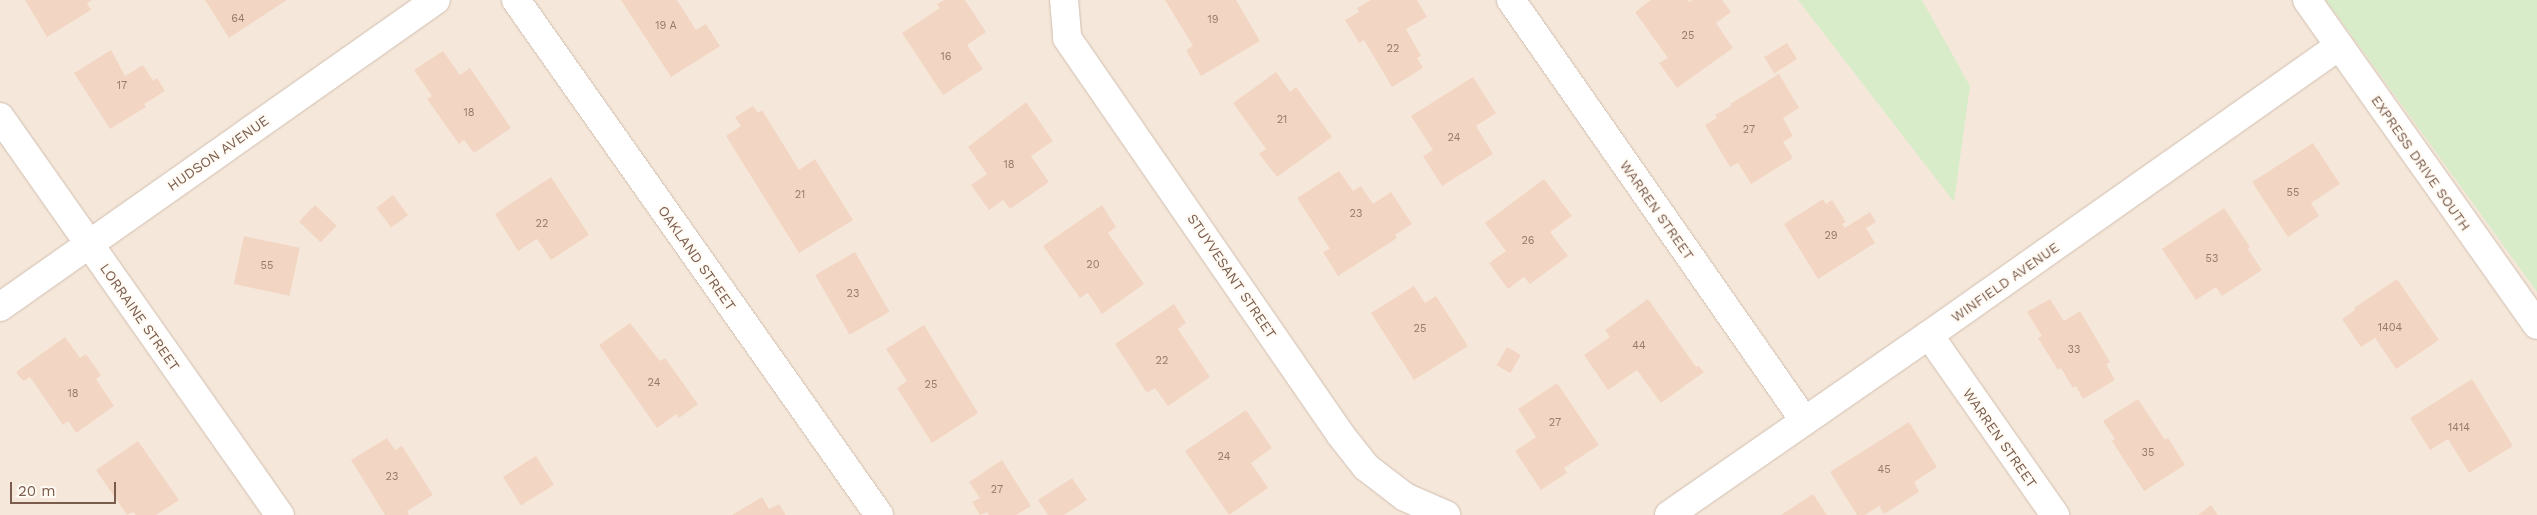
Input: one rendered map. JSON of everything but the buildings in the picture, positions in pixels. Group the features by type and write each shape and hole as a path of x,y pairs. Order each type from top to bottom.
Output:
{"street":[{"name":"HUDSON AVENUE","path":"0,307 436,0"},
{"name":"OAKLAND STREET","path":"516,0 879,515"},
{"name":"STUYVESANT STREET","path":"1064,0 1068,38 1340,434 1366,467 1405,497 1446,515"},
{"name":"WARREN STREET","path":"1511,0 1804,420"},
{"name":"EXPRESS DRIVE SOUTH","path":"2307,0 2537,325"},
{"name":"WINFIELD AVENUE","path":"1669,515 1804,420 1929,336 2339,46"},
{"name":"LORRAINE STREET","path":"0,118 280,515"},
{"name":"WARREN STREET","path":"1929,336 2055,515"}],"shaded area":[{"path":"0,0 2471,0 2537,89 2537,515 0,515"}],"green space":[{"path":"1798,0 1922,0 1970,86 1954,202"},
{"path":"2326,0 2537,0 2537,292"}]}
